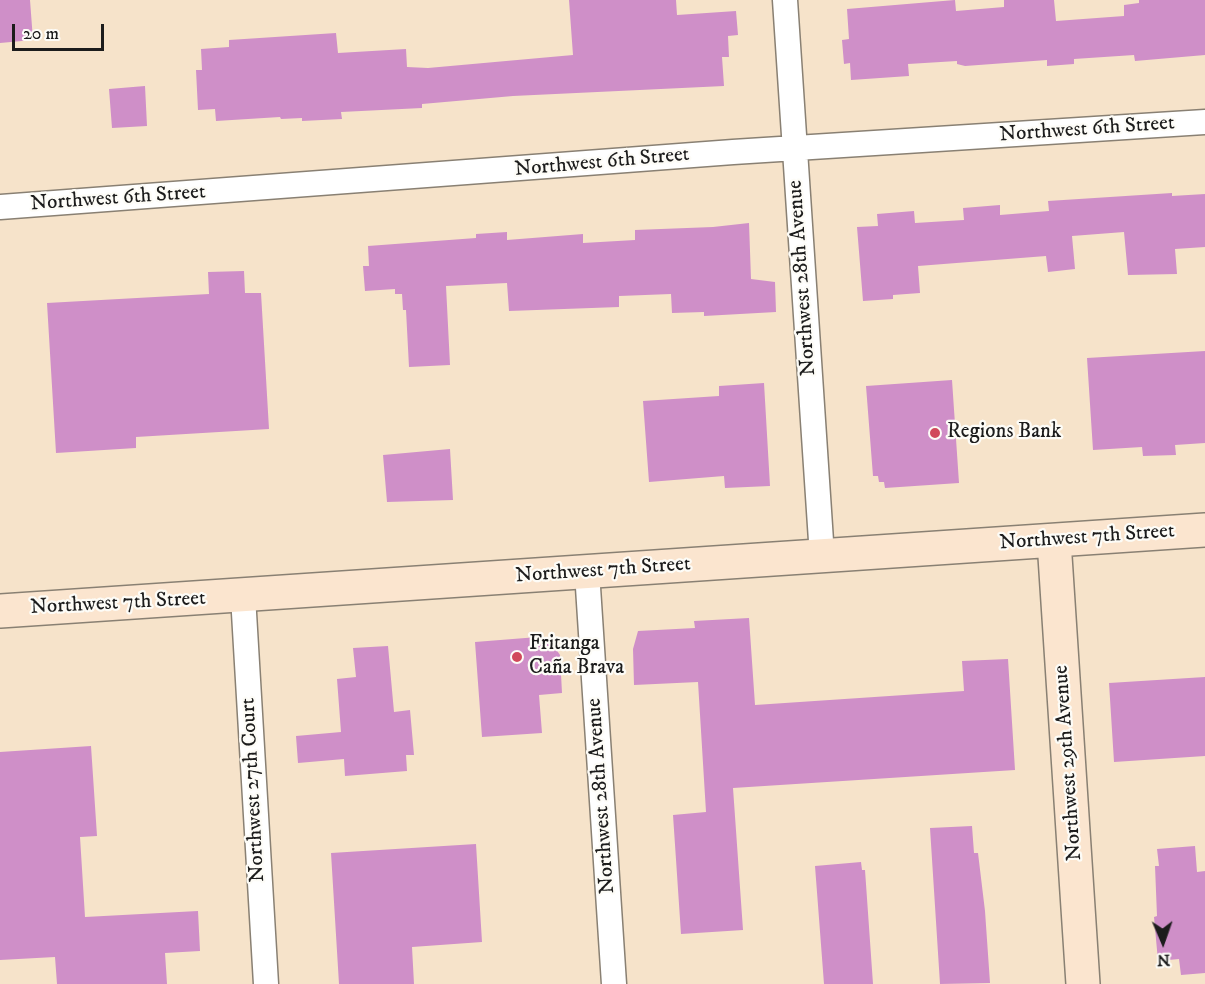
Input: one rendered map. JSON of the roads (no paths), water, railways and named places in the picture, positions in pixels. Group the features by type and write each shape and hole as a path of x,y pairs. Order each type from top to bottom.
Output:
{"main road":[{"name":"Northwest 7th Street","path":"0,611 1205,530"},
{"name":"Northwest 29th Avenue","path":"1054,541 1083,984"}],"street":[{"name":"Northwest 28th Avenue","path":"785,0 822,556"},
{"name":"Northwest 6th Street","path":"0,207 1205,122"},
{"name":"Northwest 28th Avenue","path":"587,572 614,984"},
{"name":"Northwest 27th Court","path":"243,596 266,984"}],"place":[{"name":"Regions Bank","path":"935,433"},
{"name":"Fritanga Caña Brava","path":"517,657"}]}
